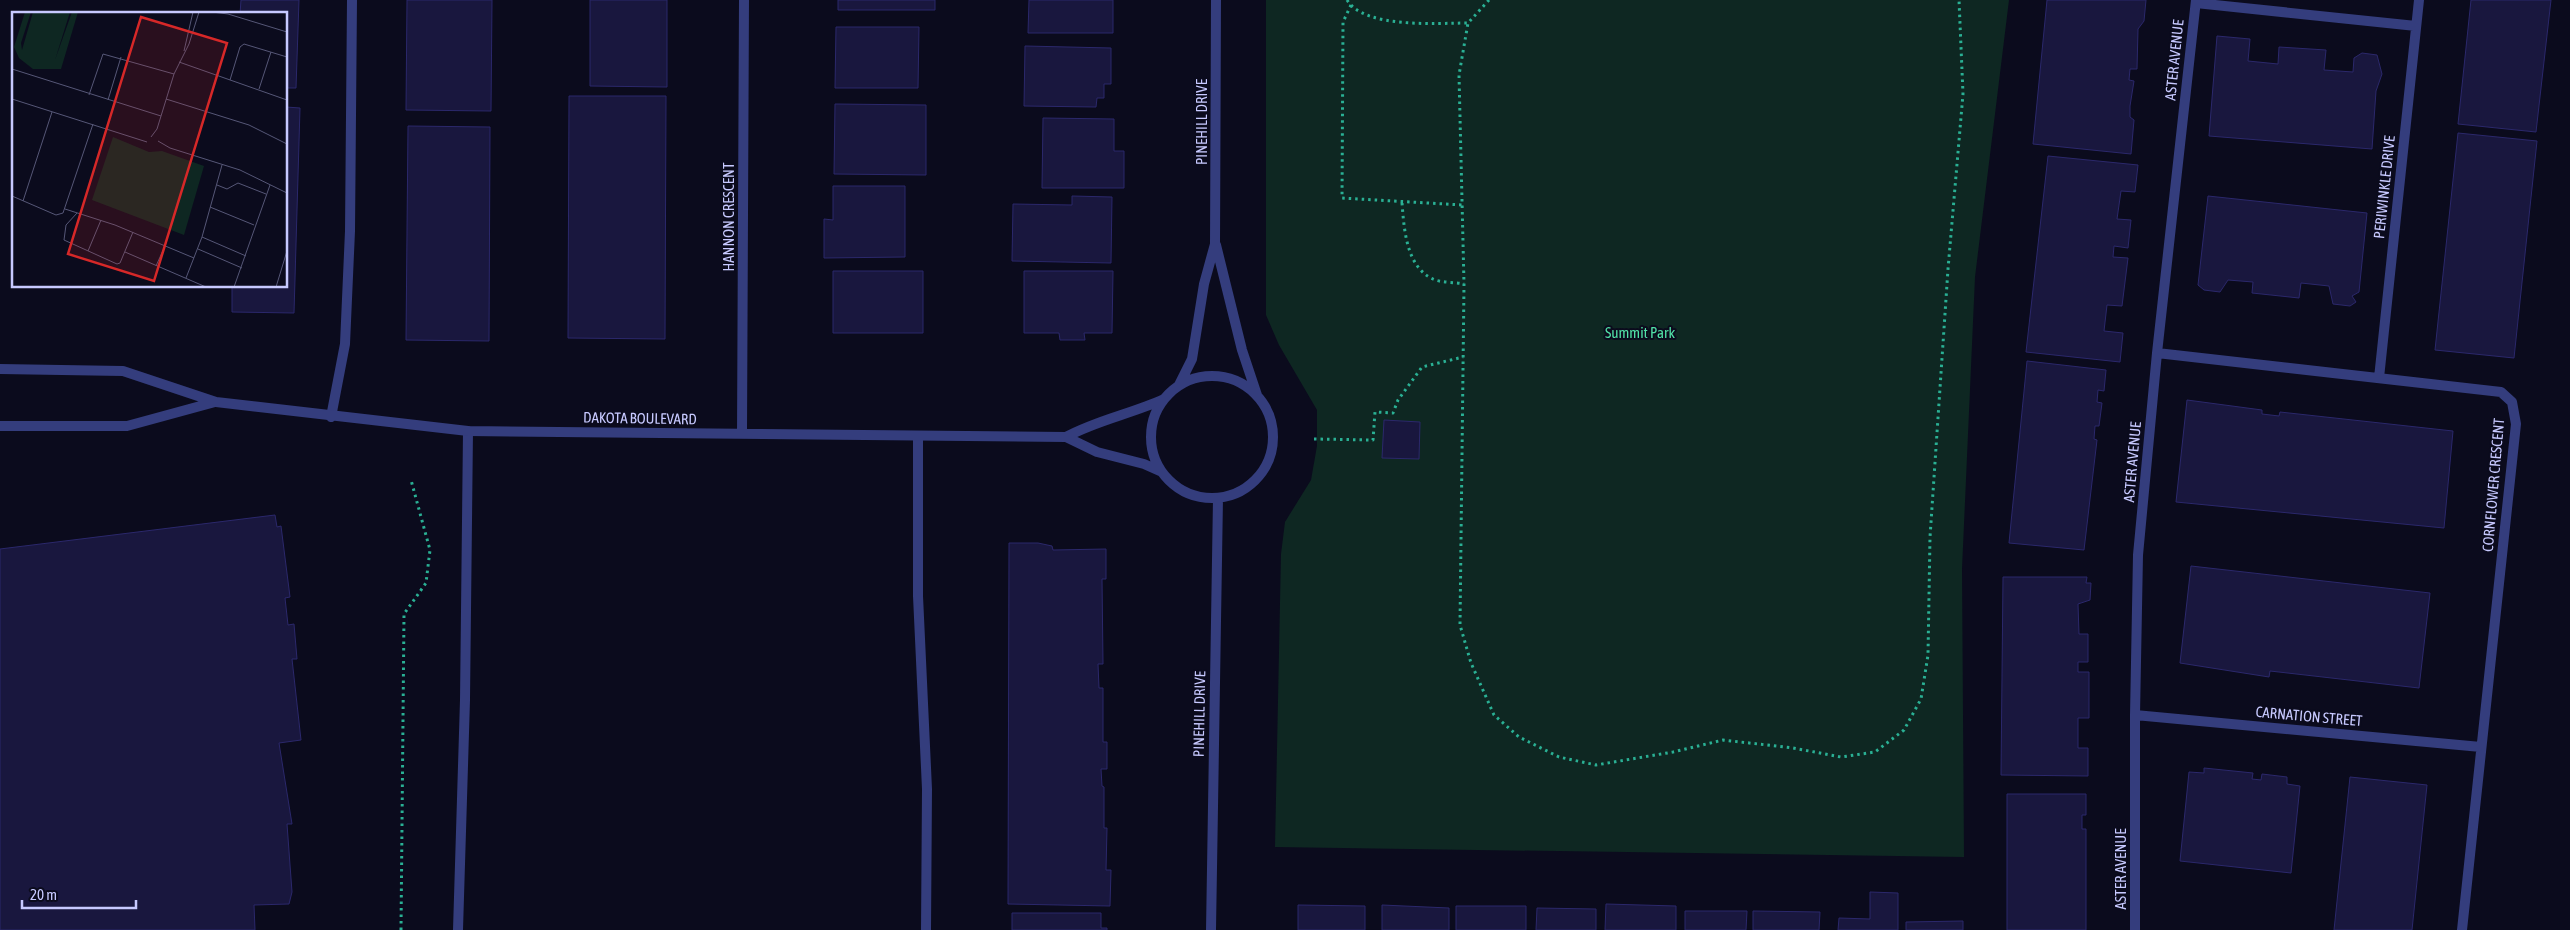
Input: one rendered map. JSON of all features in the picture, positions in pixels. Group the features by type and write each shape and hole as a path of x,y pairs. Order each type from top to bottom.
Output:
{"street":[{"path":"331,417 346,334 350,231 352,0"},
{"name":"HANNON CRESCENT","path":"742,434 744,0"},
{"name":"PINEHILL DRIVE","path":"1216,0 1215,244 1242,350 1257,396"},
{"name":"PERIWINKLE DRIVE","path":"2379,378 2419,0"},
{"path":"2196,2 2416,26"},
{"name":"ASTER AVENUE","path":"2136,930 2135,715 2138,555 2157,353 2196,2"},
{"name":"PINEHILL DRIVE","path":"1179,385 1192,359 1204,284 1215,244"},
{"name":"CORNFLOWER CRESCENT","path":"2157,353 2501,392 2512,402 2516,424 2462,930"},
{"name":"DAKOTA BOULEVARD","path":"0,369 124,371 216,402 468,432 1066,437 1097,452 1144,464 1162,472"},
{"path":"1211,376 1228,378 1244,385 1257,396 1267,412 1272,431 1272,450 1265,468 1252,483 1236,493 1218,498 1202,498 1186,492 1173,484 1162,472 1154,455 1151,436 1154,416 1164,399 1179,385 1195,378 1211,376"},
{"name":"DAKOTA BOULEVARD","path":"1066,437 1089,424 1124,415 1164,399"},
{"name":"DAKOTA BOULEVARD","path":"0,426 127,426 216,402"},
{"path":"458,930 465,700 468,432"},
{"path":"918,436 918,596 927,789 926,930"},
{"name":"PINEHILL DRIVE","path":"1211,930 1218,498"},
{"name":"CARNATION STREET","path":"2135,715 2481,747"}],"path":[{"path":"1347,0 1367,17 1413,22 1468,23"},
{"path":"1490,0 1468,23 1458,75 1464,284 1460,625 1471,663 1494,715 1519,737 1559,757 1596,764 1673,752 1723,740 1793,748 1841,757 1875,752 1904,730 1921,699 1928,655 1930,527 1948,269 1964,94 1959,0"},
{"path":"1351,5 1343,22 1342,198 1462,206"},
{"path":"1402,203 1404,237 1416,263 1433,279 1464,284"},
{"path":"1314,438 1372,440 1375,412 1393,413 1398,400 1422,367 1463,357"},
{"path":"401,930 404,614 426,583 430,550 411,480"}],"green space":[{"name":"Summit Park","path":"1266,0 2009,0 1975,277 1962,569 1964,857 1275,847 1281,554 1285,522 1311,480 1317,446 1317,410 1279,345 1266,315"}],"building":[{"path":"241,0 299,0 296,88 288,88 288,12 240,12"},
{"path":"407,0 492,0 491,111 406,110"},
{"path":"590,0 667,0 667,87 590,86"},
{"path":"838,0 935,0 935,10 838,10"},
{"path":"1029,0 1113,0 1113,33 1028,33"},
{"path":"2047,0 2146,0 2144,21 2138,29 2137,69 2130,69 2129,80 2134,81 2130,106 2130,117 2134,120 2131,154 2033,144"},
{"path":"2471,0 2551,0 2536,132 2458,124"},
{"path":"836,27 919,27 918,88 835,88"},
{"path":"2217,36 2250,39 2248,61 2278,64 2279,47 2326,50 2324,70 2353,72 2354,58 2362,53 2377,55 2382,74 2376,91 2372,149 2209,136"},
{"path":"1025,46 1111,48 1111,84 1104,84 1104,98 1097,98 1096,107 1024,106"},
{"path":"569,96 666,96 665,339 568,338"},
{"path":"835,104 926,105 926,175 834,174"},
{"path":"288,107 300,108 294,313 232,312 232,288 288,288"},
{"path":"1043,118 1114,119 1114,151 1124,151 1124,188 1042,188"},
{"path":"408,126 490,127 489,341 406,340"},
{"path":"2458,133 2537,141 2514,358 2435,350"},
{"path":"2048,156 2138,165 2135,192 2121,191 2117,219 2131,220 2128,248 2114,246 2113,257 2128,258 2122,306 2107,305 2104,331 2123,333 2120,362 2026,352"},
{"path":"833,186 905,186 905,257 824,258 824,219 833,220"},
{"path":"1072,196 1112,197 1111,263 1012,261 1013,204 1072,205"},
{"path":"2208,196 2367,213 2359,292 2352,296 2356,302 2350,306 2333,304 2329,286 2301,283 2299,298 2252,293 2253,282 2228,280 2220,292 2204,290 2198,285"},
{"path":"833,271 923,271 923,333 833,333"},
{"path":"1024,271 1113,271 1112,333 1084,333 1085,340 1060,340 1059,333 1024,333"},
{"path":"2027,361 2106,370 2104,391 2098,390 2097,402 2102,403 2099,426 2095,426 2094,439 2097,440 2084,550 2009,543"},
{"path":"2187,400 2262,410 2262,414 2279,416 2280,412 2453,431 2444,528 2176,502"},
{"path":"1384,420 1420,422 1419,459 1382,458"},
{"path":"275,515 277,527 281,526 290,597 285,598 288,625 294,624 297,659 292,659 301,740 279,743 292,824 287,824 292,892 289,904 254,905 255,930 0,930 0,549"},
{"path":"1009,543 1038,543 1052,546 1053,550 1106,549 1106,579 1102,579 1103,664 1098,664 1099,688 1103,688 1103,742 1107,742 1107,769 1101,769 1102,786 1104,787 1104,828 1107,828 1106,870 1111,870 1110,906 1008,904"},
{"path":"2191,566 2430,593 2419,688 2270,671 2269,677 2180,663"},
{"path":"2003,577 2087,577 2086,583 2091,583 2090,600 2078,604 2079,634 2088,634 2088,662 2078,662 2078,672 2089,672 2089,718 2078,718 2078,748 2088,748 2088,776 2001,775"},
{"path":"2204,768 2253,773 2252,779 2261,780 2262,774 2287,777 2287,784 2300,786 2291,873 2180,861 2189,772 2204,773"},
{"path":"2350,777 2427,785 2412,930 2334,930"},
{"path":"2007,794 2086,794 2086,815 2082,815 2082,829 2086,829 2086,930 2007,930"},
{"path":"1870,892 1898,893 1898,930 1838,930 1839,918 1870,919"},
{"path":"1606,904 1676,906 1676,930 1605,930"},
{"path":"1298,905 1365,906 1365,930 1298,930"},
{"path":"1382,905 1449,908 1449,930 1382,930"},
{"path":"1456,906 1526,906 1526,930 1456,930"},
{"path":"1537,908 1596,909 1596,930 1536,930"},
{"path":"1685,911 1747,911 1746,930 1685,930"},
{"path":"1753,911 1820,912 1819,930 1753,930"},
{"path":"1012,913 1101,913 1101,928 1107,928 1107,930 1012,930"},
{"path":"1963,921 1963,930 1906,930 1906,922"}]}
